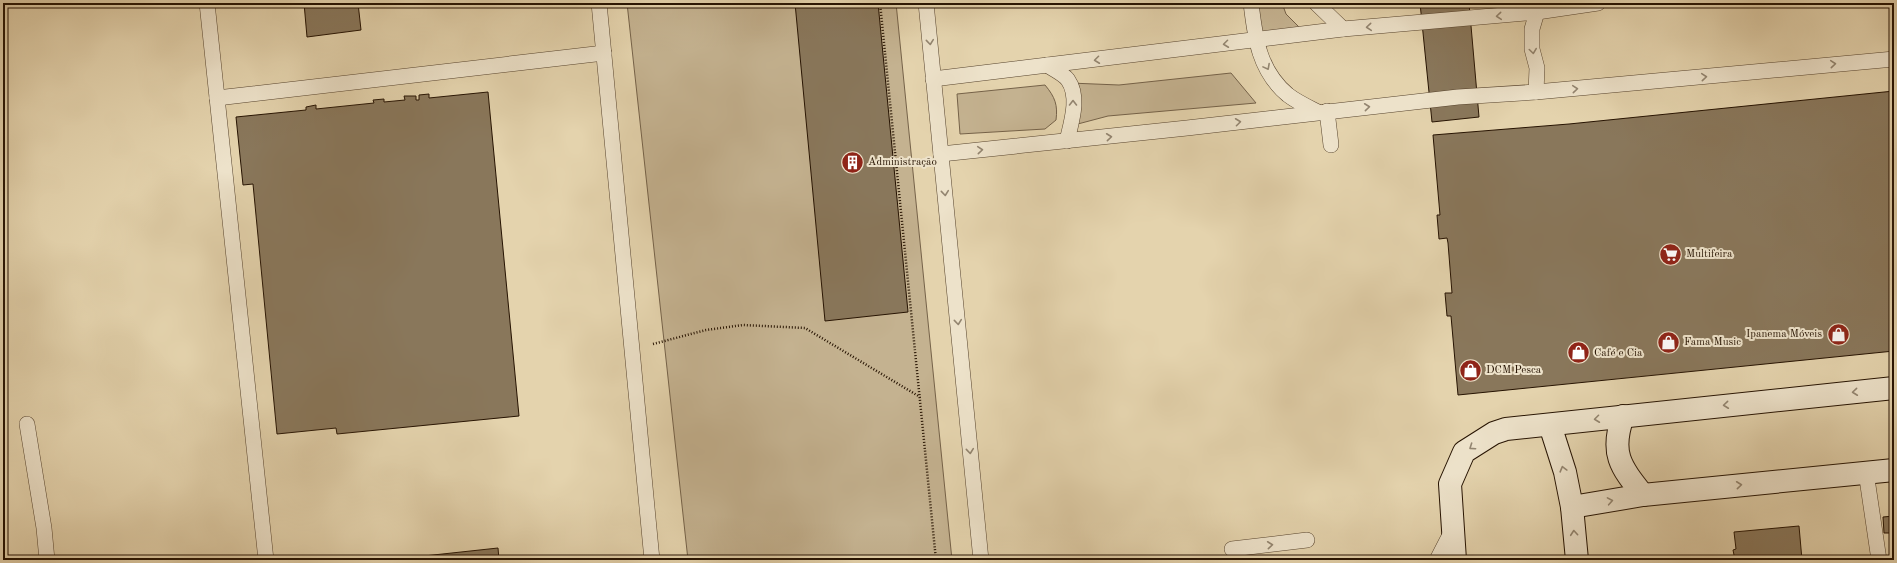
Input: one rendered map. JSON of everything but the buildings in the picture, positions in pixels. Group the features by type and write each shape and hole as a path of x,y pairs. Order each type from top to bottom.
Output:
{"main road":[{"path":"1455,560 1450,484 1464,452 1494,432 1506,429 1623,416 1894,388"},
{"path":"1623,416 1617,432 1616,441 1618,454 1623,470 1643,495"},
{"path":"1550,425 1564,472 1572,507 1577,560"},
{"path":"1572,507 1643,495 1894,470"}],"lane":[{"path":"207,3 266,560"},
{"path":"599,3 652,560"},
{"path":"926,3 981,560"},
{"path":"1251,3 1255,41 1261,57 1273,80 1289,96 1322,112 1331,145"},
{"path":"1316,3 1343,29"},
{"path":"933,78 1255,41 1343,29 1534,8 1598,3"},
{"path":"1534,8 1532,50 1537,68 1536,92"},
{"path":"217,98 604,53"},
{"path":"941,154 1458,97 1536,92 1894,59"},
{"path":"1047,65 1068,79 1073,93 1074,104 1067,141"},
{"path":"27,424 44,528 47,560"},
{"path":"1866,472 1879,560"},
{"path":"1437,560 1452,530"},
{"path":"1232,548 1307,540"}],"path":[{"path":"880,3 904,256 921,397 936,560"},
{"path":"632,350 706,330 744,325 806,328 921,397"}],"shaded area":[{"path":"627,3 896,3 952,560 688,560"},
{"path":"1254,3 1282,3 1286,14 1302,30 1258,34"},
{"path":"1231,73 1256,103 1108,116 1074,125 1070,83 1119,85"},
{"path":"1045,85 1053,97 1057,110 1056,120 1045,129 960,134 957,94"}],"place":[{"name":"Administração","path":"852,162"},
{"name":"Multifeira","path":"1671,254"},
{"name":"Ipanema Móveis","path":"1838,334"},
{"name":"Fama Music","path":"1669,342"},
{"name":"Café e Cia","path":"1579,353"},
{"name":"DCM Pesca","path":"1470,370"}]}
